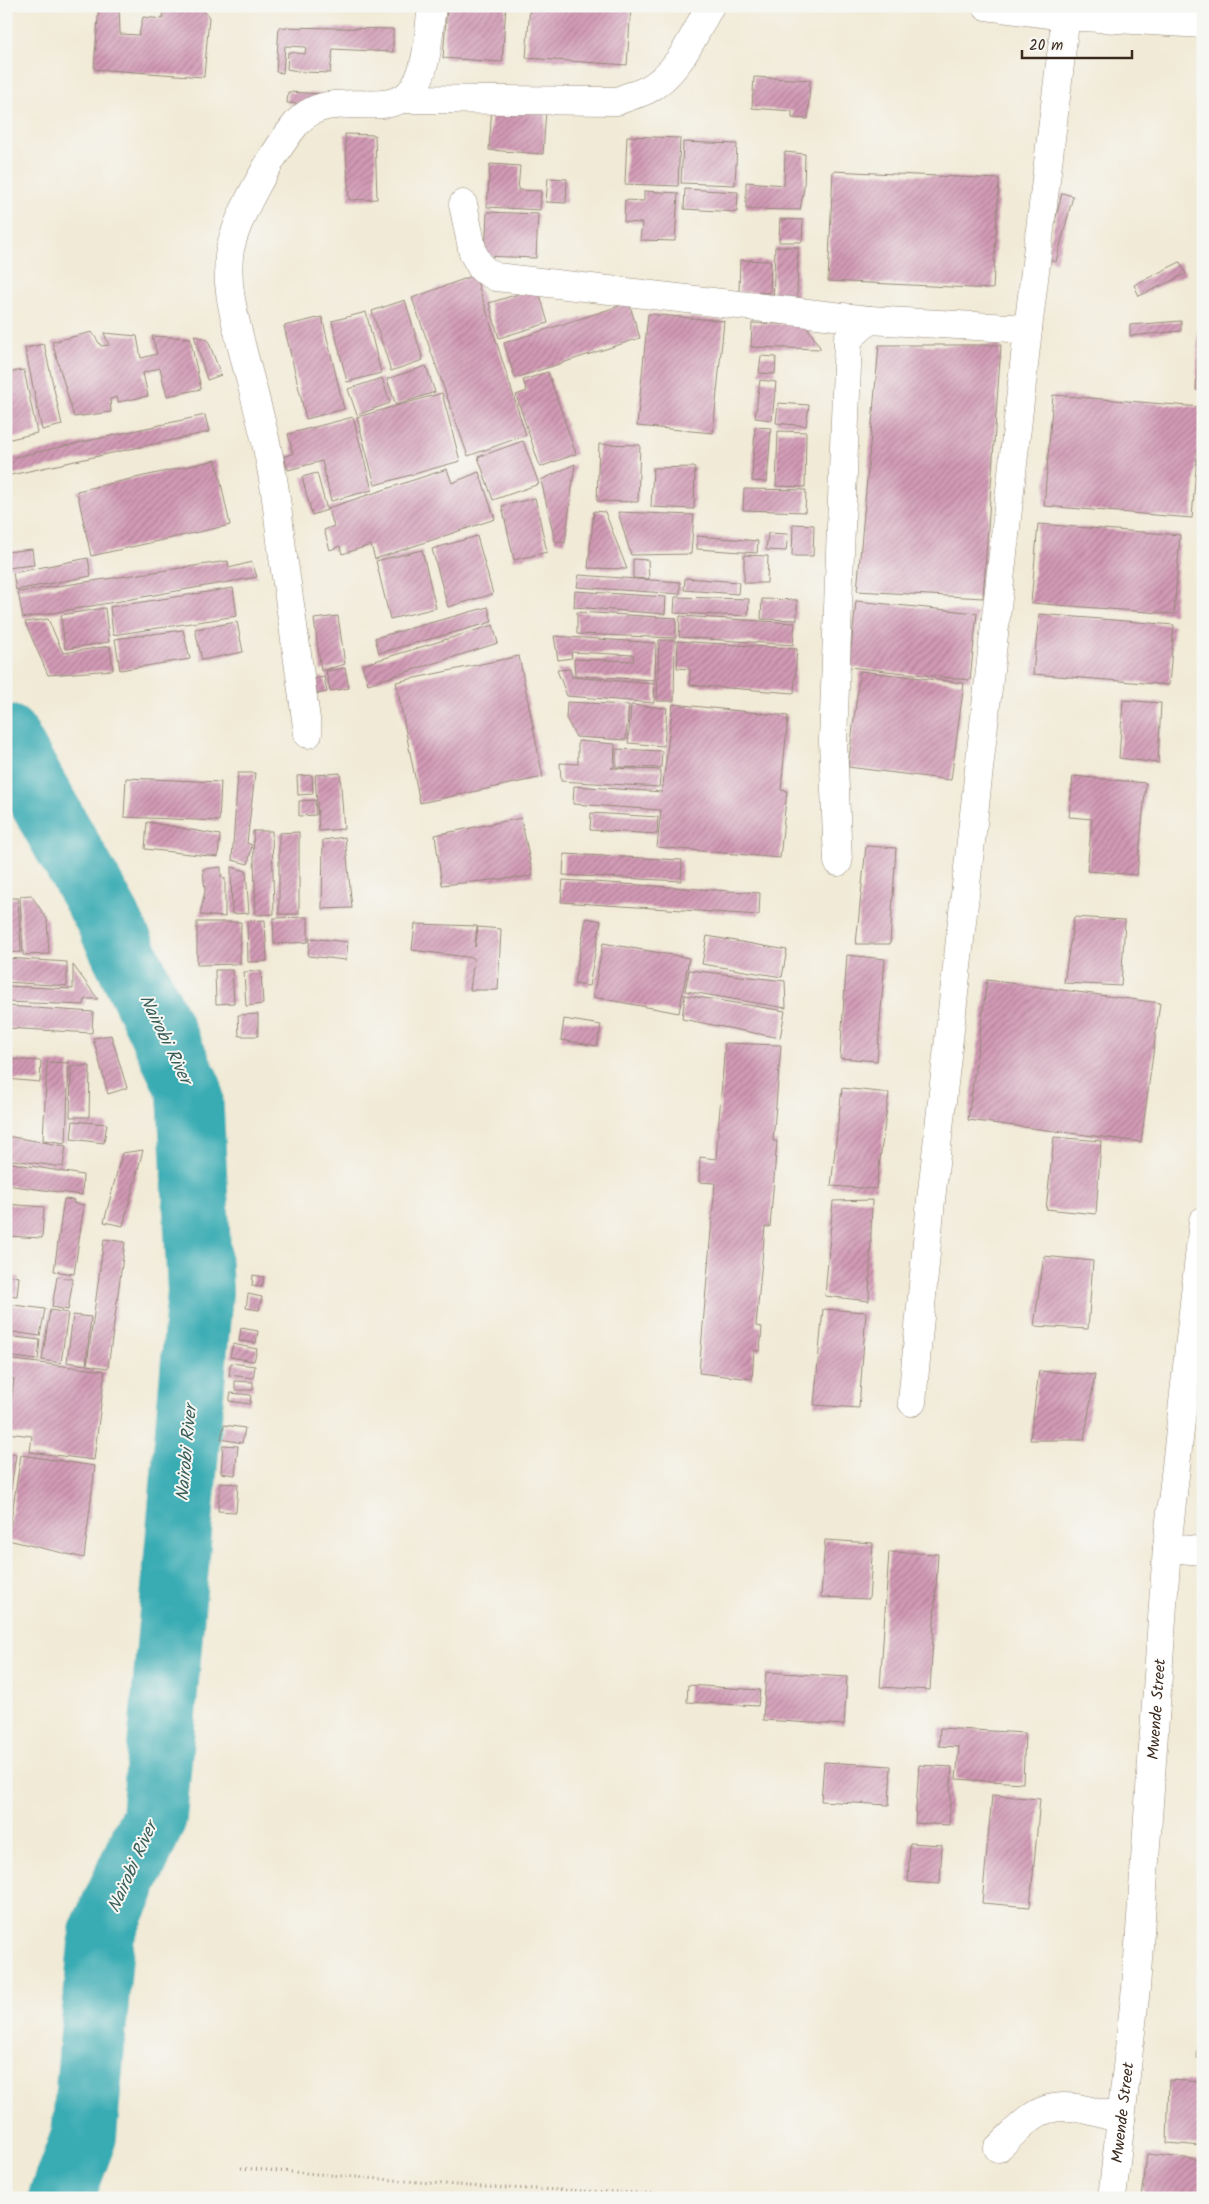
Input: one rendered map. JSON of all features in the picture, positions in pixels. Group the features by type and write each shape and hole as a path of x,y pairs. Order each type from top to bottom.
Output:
{"street":[{"path":"402,99 414,88 421,72 432,6"},
{"path":"308,734 271,468 230,299 229,256 237,228 259,181 297,122 318,108 338,103 381,104 402,99 617,100 647,90 668,76 679,61 710,6"},
{"path":"986,6 1066,11 1203,24"},
{"path":"912,1402 930,1200 1028,329 1066,11"},
{"path":"463,204 473,253 482,269 496,277 869,320 1028,329"},
{"path":"838,862 833,741 848,339 869,320"},
{"name":"Mwende Street","path":"1112,2198 1136,1988 1166,1548 1203,1221"},
{"path":"1166,1548 1203,1551"},
{"path":"998,2148 1033,2116 1052,2108 1073,2106 1121,2119"}],"path":[{"path":"241,2168 482,2186 774,2198"}],"building":[{"path":"99,6 119,6 120,34 139,35 143,17 163,19 162,6 200,6 209,17 204,77 94,69"},
{"path":"447,6 506,6 502,62 443,58"},
{"path":"530,6 631,6 627,65 526,58"},
{"path":"1185,6 1203,6 1203,9 1185,8"},
{"path":"279,27 393,29 393,52 333,49 330,73 303,72 287,69 288,52 305,54 306,47 285,46 283,73 276,72"},
{"path":"754,77 810,80 808,119 792,118 792,111 752,108"},
{"path":"288,92 324,94 323,105 287,103"},
{"path":"492,106 546,109 543,154 489,150"},
{"path":"345,134 375,135 377,199 349,200"},
{"path":"627,136 680,138 678,186 625,184"},
{"path":"683,142 737,144 735,185 681,183"},
{"path":"785,152 805,154 804,188 800,210 746,209 746,182 784,185"},
{"path":"490,164 520,166 518,190 541,191 540,210 487,207"},
{"path":"833,171 999,179 993,289 828,281"},
{"path":"548,178 567,179 566,203 546,202"},
{"path":"685,189 738,192 737,212 684,209"},
{"path":"644,191 678,193 675,241 640,240 642,223 624,222 625,200 644,201"},
{"path":"1062,193 1073,196 1056,262 1046,258"},
{"path":"487,212 538,214 536,258 485,256"},
{"path":"780,219 803,220 802,242 779,242"},
{"path":"775,247 798,247 797,303 773,303"},
{"path":"740,260 771,261 770,293 739,292"},
{"path":"1180,262 1186,274 1139,296 1134,285"},
{"path":"1201,273 1203,273 1203,390 1196,390"},
{"path":"475,275 526,435 468,456 412,298"},
{"path":"538,288 548,323 499,338 489,303"},
{"path":"405,300 423,360 391,371 372,311"},
{"path":"629,303 640,338 515,378 504,343"},
{"path":"366,312 381,373 347,382 332,321"},
{"path":"648,314 724,321 713,433 637,426"},
{"path":"322,317 344,409 306,419 284,326"},
{"path":"1181,321 1181,331 1130,336 1130,325"},
{"path":"752,323 806,325 821,349 751,347"},
{"path":"92,332 101,346 109,345 104,333 137,336 141,358 157,354 152,336 190,338 201,389 167,396 160,368 143,373 148,396 118,402 117,397 110,399 111,412 74,417 52,342"},
{"path":"194,335 208,340 221,375 207,380"},
{"path":"44,344 62,425 42,430 25,348"},
{"path":"879,345 1001,345 983,598 857,591"},
{"path":"761,356 776,357 775,374 759,373"},
{"path":"426,366 435,392 396,405 387,379"},
{"path":"24,370 37,433 6,440 6,373"},
{"path":"548,372 576,454 540,467 516,395 527,391 523,380"},
{"path":"382,378 390,403 357,415 348,389"},
{"path":"760,380 776,382 772,420 755,418"},
{"path":"442,393 460,461 375,485 357,417"},
{"path":"1053,395 1201,407 1192,518 1044,506"},
{"path":"778,403 809,405 806,426 776,423"},
{"path":"205,415 209,432 6,476 6,459"},
{"path":"353,417 372,490 331,501 322,461 288,470 284,456 293,454 288,434"},
{"path":"755,427 771,428 767,482 752,481"},
{"path":"778,431 806,432 805,487 776,486"},
{"path":"523,441 539,484 493,500 478,457"},
{"path":"599,444 640,445 638,502 597,501"},
{"path":"216,460 230,525 91,556 77,491"},
{"path":"575,464 565,543 555,541 541,480"},
{"path":"695,467 694,509 651,507 653,468"},
{"path":"447,469 452,483 479,472 495,519 375,559 371,545 342,554 340,546 330,550 324,530 334,526 328,508"},
{"path":"317,473 327,510 312,515 302,477"},
{"path":"744,489 806,490 805,512 743,510"},
{"path":"535,498 547,552 514,560 502,506"},
{"path":"594,511 605,512 627,569 588,568"},
{"path":"618,512 694,515 691,554 631,555"},
{"path":"793,524 814,525 813,556 792,556"},
{"path":"1038,524 1180,535 1174,614 1031,603"},
{"path":"768,533 788,534 786,551 766,550"},
{"path":"477,536 493,594 448,607 432,549"},
{"path":"697,536 758,541 757,553 697,549"},
{"path":"32,549 34,565 6,568 6,552"},
{"path":"422,550 436,608 390,619 376,561"},
{"path":"744,555 768,556 767,583 744,583"},
{"path":"88,558 91,576 16,590 13,573"},
{"path":"633,559 648,560 649,579 633,578"},
{"path":"228,561 229,568 252,562 257,577 23,618 18,592"},
{"path":"579,575 680,582 680,594 577,587"},
{"path":"685,578 739,582 738,594 684,590"},
{"path":"233,588 237,616 113,635 110,607"},
{"path":"575,591 666,597 665,614 574,607"},
{"path":"675,597 749,599 748,616 674,613"},
{"path":"762,599 797,600 797,620 761,619"},
{"path":"856,601 977,613 970,680 849,667"},
{"path":"488,607 492,622 379,653 375,638"},
{"path":"105,608 109,642 65,649 61,615"},
{"path":"577,612 676,618 676,638 577,634"},
{"path":"1039,614 1174,625 1169,685 1033,674"},
{"path":"338,616 345,664 321,671 314,619"},
{"path":"680,616 795,623 793,645 679,637"},
{"path":"48,619 63,653 110,646 113,670 48,675 25,622"},
{"path":"237,622 243,652 202,660 195,629"},
{"path":"493,625 498,643 368,684 362,665"},
{"path":"183,630 190,659 120,670 115,639"},
{"path":"554,636 656,643 655,680 575,676 574,659 633,661 634,655 571,652 572,658 558,660"},
{"path":"659,640 675,640 674,701 657,701"},
{"path":"678,641 797,649 794,693 690,685 690,669 677,668"},
{"path":"519,656 543,777 420,803 396,682"},
{"path":"345,668 349,688 330,691 326,671"},
{"path":"570,669 572,677 655,684 654,703 567,696 557,670"},
{"path":"860,671 964,683 951,780 848,767"},
{"path":"324,677 327,692 309,695 307,680"},
{"path":"1123,700 1161,703 1158,763 1119,758"},
{"path":"567,702 629,705 626,740 576,737 566,718"},
{"path":"673,704 788,716 781,790 787,791 780,858 657,847 661,810 573,804 574,786 662,792"},
{"path":"631,705 667,708 664,746 628,743"},
{"path":"578,741 615,744 614,767 611,768 661,770 659,787 561,781 560,763 578,764"},
{"path":"616,749 662,751 661,768 616,767"},
{"path":"238,773 255,773 247,843 252,845 248,864 232,860"},
{"path":"340,773 344,829 319,831 315,775"},
{"path":"312,775 313,794 298,795 297,776"},
{"path":"1073,776 1146,783 1137,875 1087,871 1092,819 1069,817"},
{"path":"126,778 221,782 219,821 124,817"},
{"path":"315,800 316,815 299,816 299,801"},
{"path":"591,813 658,817 657,834 590,830"},
{"path":"521,818 533,876 442,885 435,835"},
{"path":"147,822 220,835 218,857 145,849"},
{"path":"253,831 272,831 274,914 256,915"},
{"path":"299,832 299,914 279,914 279,833"},
{"path":"345,837 352,908 322,909 323,840"},
{"path":"866,846 896,848 890,944 856,944"},
{"path":"564,854 682,860 681,881 563,875"},
{"path":"221,867 221,877 225,878 225,917 200,915 205,891 203,869"},
{"path":"231,867 246,871 249,913 232,914"},
{"path":"563,880 760,893 759,915 561,902"},
{"path":"31,895 47,919 49,954 23,955 20,896"},
{"path":"6,898 18,898 21,952 6,953"},
{"path":"308,917 308,942 274,944 273,918"},
{"path":"1074,917 1125,920 1121,986 1064,983"},
{"path":"586,918 601,921 589,986 574,984"},
{"path":"265,920 267,961 248,962 247,921"},
{"path":"197,922 241,922 240,964 197,965"},
{"path":"415,924 477,926 475,947 478,927 501,929 498,990 470,990 474,958 412,950"},
{"path":"707,936 787,950 782,977 702,964"},
{"path":"310,938 348,942 346,960 308,956"},
{"path":"603,943 689,958 679,1013 593,997"},
{"path":"847,955 885,959 877,1061 840,1058"},
{"path":"6,958 67,962 67,986 6,982"},
{"path":"73,965 98,999 85,999 84,1005 6,1002 6,986 73,989"},
{"path":"215,970 232,970 234,1003 216,1004"},
{"path":"689,970 785,981 786,1008 685,991"},
{"path":"261,971 263,1004 246,1006 244,972"},
{"path":"987,980 1160,1003 1141,1142 968,1120"},
{"path":"685,995 785,1011 780,1038 682,1019"},
{"path":"6,1006 93,1012 92,1033 6,1028"},
{"path":"258,1014 258,1036 239,1036 238,1015"},
{"path":"564,1019 601,1025 597,1046 561,1040"},
{"path":"111,1035 127,1088 108,1094 93,1038"},
{"path":"725,1043 781,1045 773,1141 777,1141 770,1227 765,1227 756,1326 762,1327 760,1351 754,1350 752,1379 699,1373 715,1183 699,1182 700,1157 716,1159"},
{"path":"6,1059 41,1061 40,1082 6,1079"},
{"path":"47,1062 69,1063 66,1143 43,1140"},
{"path":"71,1066 90,1066 89,1117 70,1117"},
{"path":"842,1088 889,1093 876,1189 831,1186"},
{"path":"73,1121 107,1124 104,1143 71,1139"},
{"path":"6,1136 66,1146 63,1167 6,1159"},
{"path":"1054,1137 1101,1141 1096,1214 1046,1209"},
{"path":"143,1150 123,1226 104,1222 122,1153"},
{"path":"6,1162 83,1175 82,1195 6,1185"},
{"path":"64,1199 74,1200 73,1203 84,1205 74,1274 54,1271"},
{"path":"872,1200 869,1301 825,1296 833,1201"},
{"path":"6,1204 44,1207 42,1238 6,1236"},
{"path":"104,1239 125,1242 108,1368 87,1365"},
{"path":"1044,1256 1093,1261 1088,1329 1034,1326"},
{"path":"6,1275 19,1277 17,1296 6,1295"},
{"path":"253,1275 264,1277 262,1287 252,1286"},
{"path":"57,1277 73,1279 68,1310 52,1307"},
{"path":"248,1294 262,1297 259,1310 246,1308"},
{"path":"6,1304 45,1309 40,1336 6,1331"},
{"path":"823,1309 866,1312 859,1408 814,1405"},
{"path":"50,1310 68,1313 61,1363 42,1360"},
{"path":"73,1315 91,1317 86,1365 67,1362"},
{"path":"241,1328 258,1331 256,1343 239,1341"},
{"path":"6,1336 40,1340 38,1360 6,1356"},
{"path":"233,1344 257,1349 254,1361 230,1357"},
{"path":"6,1359 105,1371 94,1460 30,1452 32,1436 7,1433 14,1379 6,1379"},
{"path":"231,1363 255,1366 253,1378 229,1375"},
{"path":"1039,1371 1095,1375 1084,1440 1030,1440"},
{"path":"235,1381 253,1382 253,1390 235,1390"},
{"path":"231,1393 251,1395 250,1404 229,1401"},
{"path":"224,1425 245,1428 242,1443 221,1439"},
{"path":"223,1445 238,1446 235,1475 221,1473"},
{"path":"6,1453 16,1454 7,1519 6,1519"},
{"path":"21,1455 95,1466 84,1558 8,1540"},
{"path":"220,1483 238,1484 236,1512 218,1511"},
{"path":"825,1540 873,1543 869,1599 821,1597"},
{"path":"889,1552 938,1554 930,1690 880,1687"},
{"path":"766,1672 847,1677 844,1725 763,1720"},
{"path":"688,1685 760,1690 758,1706 687,1702"},
{"path":"940,1728 1025,1733 1023,1783 956,1779 959,1747 939,1746"},
{"path":"824,1762 891,1766 889,1805 821,1801"},
{"path":"919,1765 952,1767 949,1825 915,1823"},
{"path":"992,1795 1040,1799 1030,1907 982,1903"},
{"path":"910,1843 942,1845 940,1884 908,1882"},
{"path":"1200,2026 1203,2026 1203,2059 1197,2058"},
{"path":"1169,2080 1203,2082 1203,2146 1167,2143"},
{"path":"1147,2154 1203,2160 1203,2198 1142,2198"}],"waterway":[{"name":"Nairobi River","path":"6,737 107,917 190,1091 200,1292 154,1817 102,1933 84,2136 61,2198"}]}
